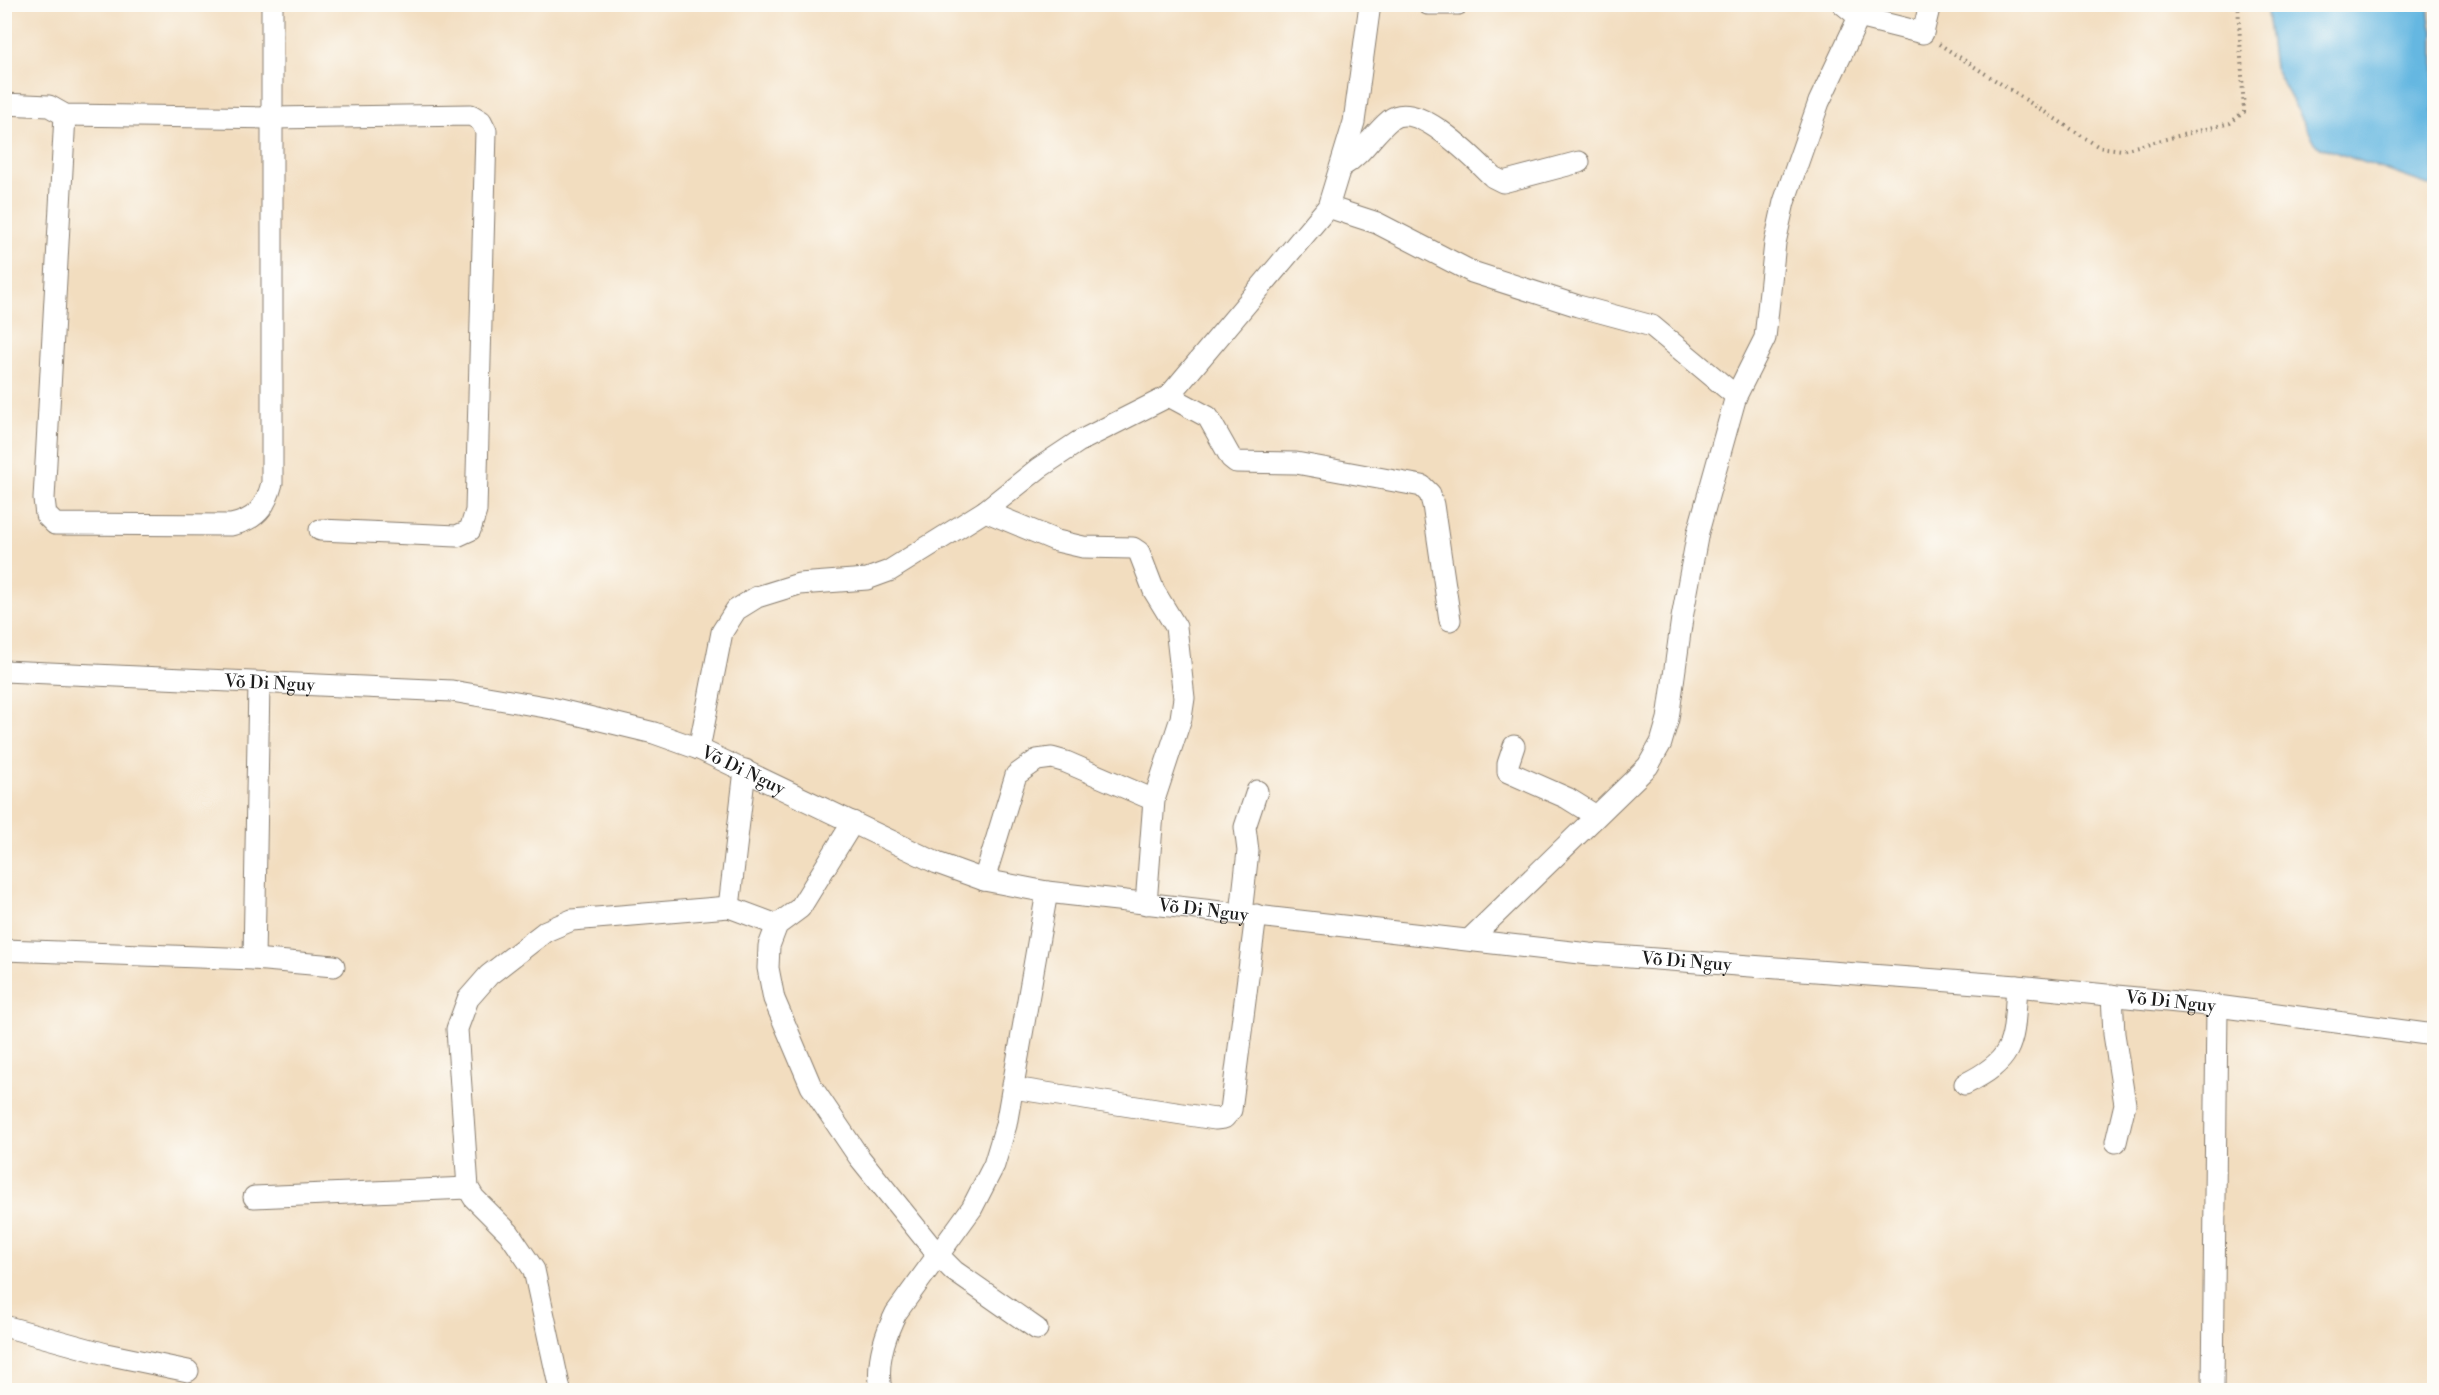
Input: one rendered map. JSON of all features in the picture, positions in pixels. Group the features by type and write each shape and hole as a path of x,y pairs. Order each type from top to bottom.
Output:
{"street":[{"path":"65,115 44,499 46,515 55,524 231,525 252,519 264,507 272,483 272,4"},
{"path":"699,749 722,632 736,610 757,597 799,584 858,580 879,576 985,511 1039,468 1078,442 1169,396 1328,207 1354,122 1370,4"},
{"path":"1428,4 1458,4"},
{"path":"1470,939 1648,766 1661,743 1670,709 1691,565 1736,396 1765,338 1775,243 1794,168 1836,63 1851,11 1923,33 1930,4"},
{"path":"4,105 49,106 65,115 272,118 471,115 482,121 486,131 476,511 470,530 457,536 320,530"},
{"path":"1341,167 1358,156 1392,118 1404,115 1419,118 1440,130 1493,177 1503,182 1579,162"},
{"path":"1328,207 1377,223 1472,272 1578,306 1652,326 1736,396"},
{"path":"1169,396 1208,417 1231,458 1236,462 1296,463 1422,486 1430,495 1433,505 1450,620"},
{"path":"985,511 1058,541 1083,547 1127,546 1139,552 1154,591 1176,627 1183,681 1181,718 1155,800 1146,904"},
{"name":"Võ Di Nguy","path":"4,671 452,691 550,708 654,733 699,749 936,863 984,880 1047,892 1589,954 2112,995 2217,1006 2434,1035"},
{"path":"255,960 259,684"},
{"path":"1514,746 1508,772 1559,794 1596,816"},
{"path":"984,880 1016,775 1037,760 1052,758 1066,762 1155,800"},
{"path":"729,907 745,770"},
{"path":"1013,1088 1215,1119 1224,1118 1231,1110 1248,915 1248,851 1245,827 1257,791"},
{"path":"853,822 800,908 777,925 770,946 768,968 774,999 811,1086 859,1157 936,1254 954,1271 1037,1329"},
{"path":"880,1390 880,1361 887,1333 896,1313 936,1254 972,1208 987,1181 1006,1125 1047,892"},
{"path":"560,1390 534,1270 509,1233 474,1198 468,1188 458,1029 468,999 489,975 546,931 572,920 729,907 777,925"},
{"path":"4,950 255,960 334,966"},
{"path":"1965,1083 1996,1066 2008,1051 2015,1022 2017,986"},
{"path":"2112,995 2114,1034 2125,1104 2116,1142"},
{"path":"2213,1390 2217,1006"},
{"path":"254,1197 468,1188"},
{"path":"4,1326 106,1354 188,1371"}],"path":[{"path":"1923,33 2098,147 2122,150 2230,123 2244,112 2238,4"}],"water":[{"path":"2266,5 2428,5 2430,24 2434,32 2434,187 2317,146 2274,67"}]}
